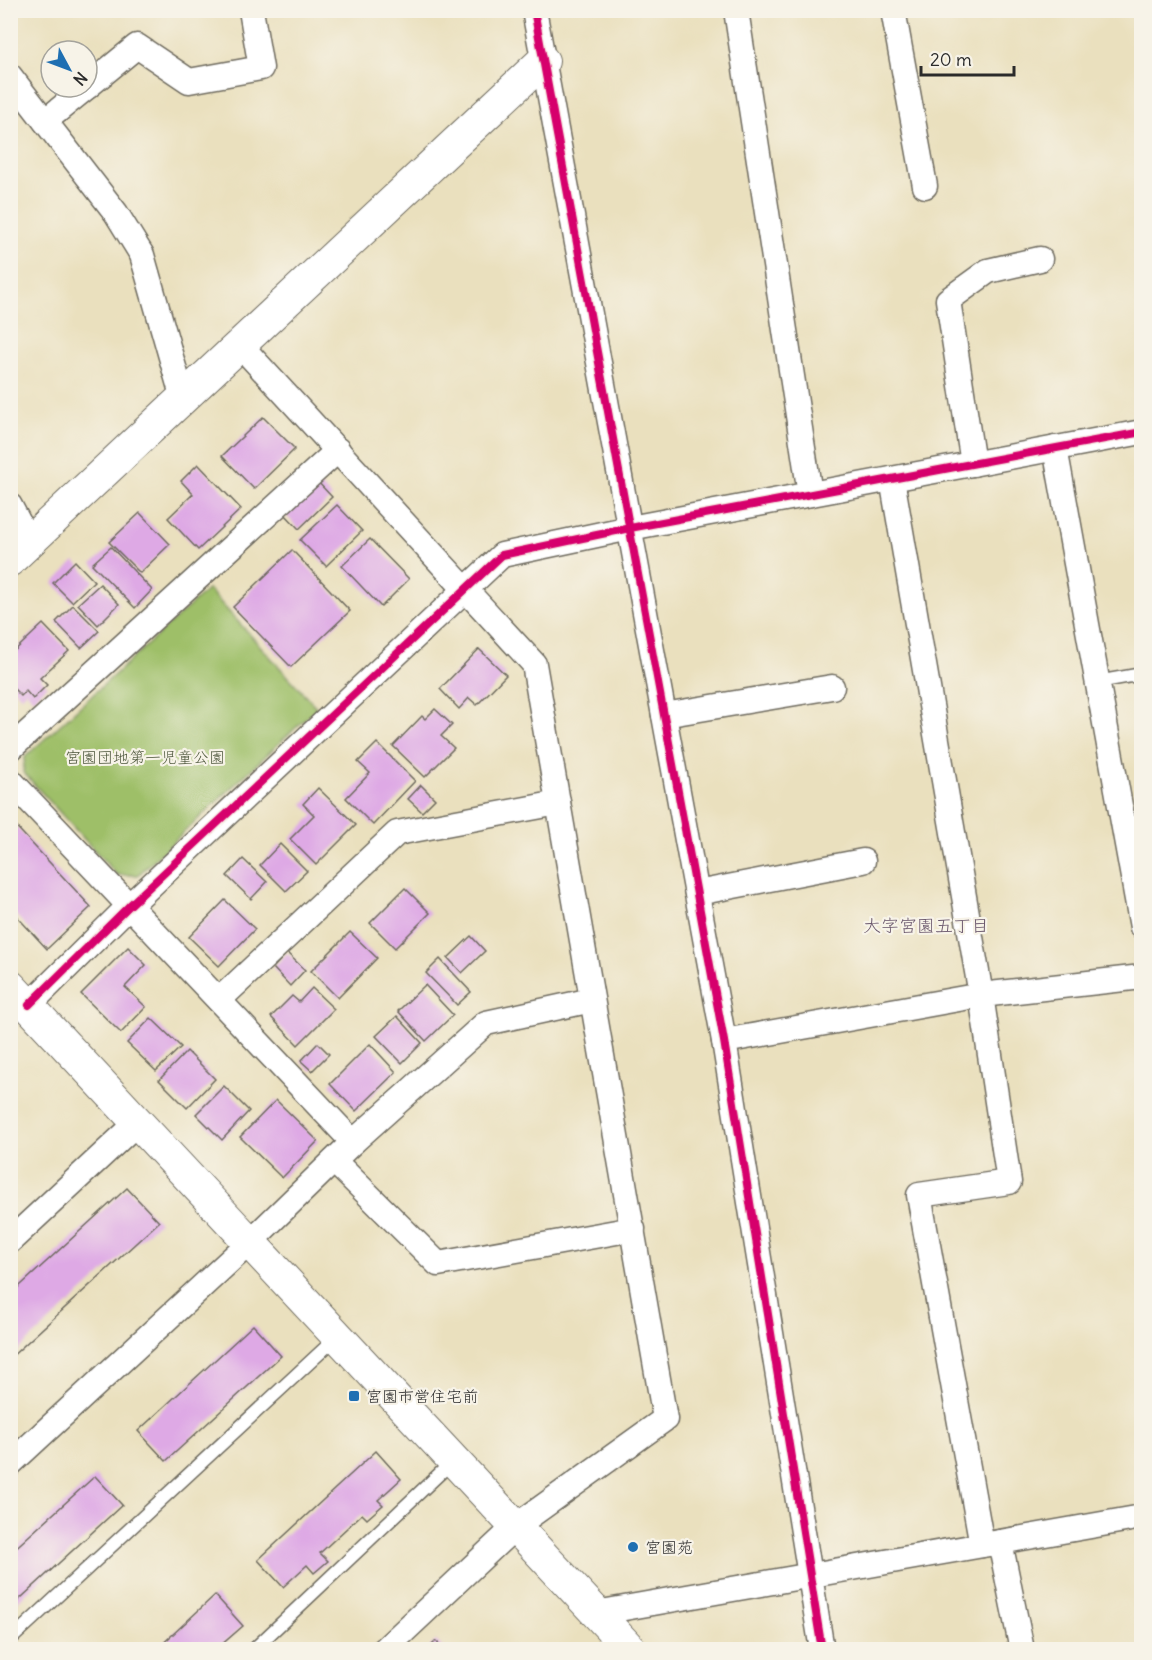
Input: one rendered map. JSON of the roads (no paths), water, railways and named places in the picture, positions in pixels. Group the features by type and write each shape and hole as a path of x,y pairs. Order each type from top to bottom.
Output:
{"street":[{"path":"99,77 137,46 189,81 261,68 251,10"},
{"path":"534,10 724,1041 822,1650"},
{"path":"736,10 810,494"},
{"path":"892,10 925,186"},
{"path":"20,551 543,61"},
{"path":"10,76 116,213 142,255 183,399"},
{"path":"45,121 72,99"},
{"path":"973,464 948,300 988,271 1040,259"},
{"path":"240,345 534,664 665,1419 516,1526 384,1650"},
{"path":"631,1650 20,995 129,906 502,555 630,528 1142,432"},
{"path":"1055,448 1142,927"},
{"path":"10,749 338,450"},
{"path":"892,479 981,995 1009,1182 919,1195 991,1543 1022,1650"},
{"path":"10,506 20,551"},
{"path":"664,716 832,687"},
{"path":"10,780 353,1142"},
{"path":"219,1000 397,833 558,803"},
{"path":"697,892 862,861"},
{"path":"724,1041 981,995 1142,977"},
{"path":"10,1464 250,1242 353,1142 486,1023 592,1000"},
{"path":"10,1241 138,1122"},
{"path":"334,1161 438,1264 633,1229"},
{"path":"596,1613 1142,1517"}],"lane":[{"path":"1097,682 1142,674"},
{"path":"10,1640 338,1336"},
{"path":"253,1650 453,1460"}],"place":[{"name":"宮園市営住宅前","path":"354,1396"},
{"name":"宮園苑","path":"633,1547"}],"district":[{"name":"大字宮園五丁目","path":"926,925"}],"park label":[{"name":"宮園団地第一児童公園","path":"145,757"}]}
